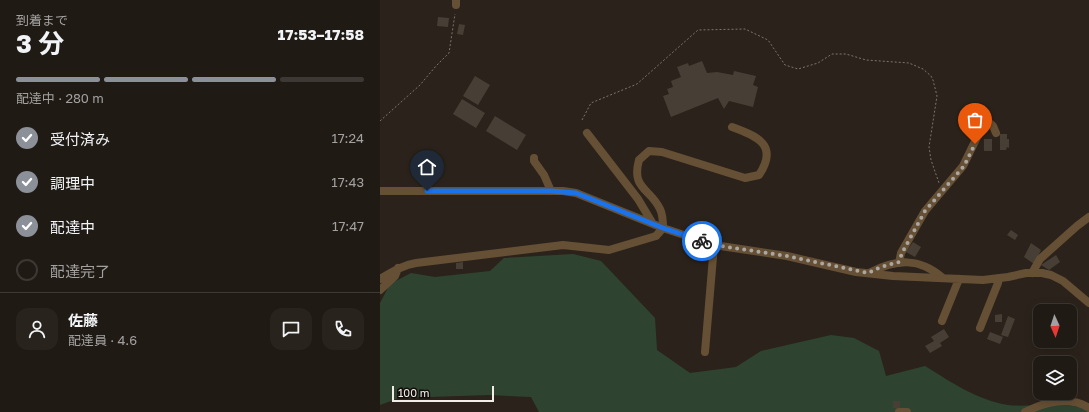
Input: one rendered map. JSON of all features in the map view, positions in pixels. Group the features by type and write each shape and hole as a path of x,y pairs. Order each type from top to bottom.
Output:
{"street":[{"path":"899,262 902,253 925,211 964,166 984,125 991,124 994,126 996,133"},
{"path":"380,279 398,268 416,263 563,245 609,250 656,236 663,228 661,210 638,182 636,174 639,160 649,151 662,152 745,178 760,175 767,161 767,152 764,144 749,133 732,127"},
{"path":"587,133 638,199 653,224"},
{"path":"534,158 534,161 544,175 551,191"},
{"path":"380,191 551,191 576,193 663,228 714,245 787,256 868,273 893,276 959,279 999,278 1026,273 1051,275 1063,281 1089,303"},
{"path":"1032,273 1040,260 1089,217"},
{"path":"705,352 714,245"},
{"path":"868,273 881,267 899,262 918,263 924,265 943,278"},
{"path":"380,290 395,276 398,268"},
{"path":"980,328 999,278"},
{"path":"942,321 959,279"},
{"path":"1025,412 1043,404 1060,400 1080,403 1089,408"},
{"path":"899,412 907,412"}],"path":[{"path":"380,121 420,85 449,53 456,2"},
{"path":"582,120 591,103 637,84 698,30 745,29 768,40 785,65 798,68 818,63 832,54 846,54 866,60 909,63 927,73 933,80 937,96 929,147 931,160 941,192"}],"green space":[{"path":"573,254 601,261 655,318 657,350 690,373 736,367 761,351 831,335 854,338 879,351 886,376 925,366 965,390 997,403 1017,406 1062,405 1082,408 1089,412 539,412 531,397 489,395 399,398 380,405 380,303 390,284 411,273 435,277 490,271 504,258"}],"building":[{"path":"438,17 449,18 448,27 437,26"},
{"path":"459,24 465,25 463,35 457,34"},
{"path":"702,61 707,73 717,72 733,75 734,71 756,76 753,85 758,87 753,107 729,101 724,109 718,98 671,117 663,96 669,94 667,89 673,87 671,81 681,77 677,67 688,63 689,66"},
{"path":"475,76 490,85 478,105 463,96"},
{"path":"462,99 485,113 476,128 453,114"},
{"path":"495,116 526,135 517,150 486,131"},
{"path":"1000,134 1007,134 1007,139 1009,139 1009,148 1007,147 1006,150 1000,150"},
{"path":"984,139 992,139 992,151 984,151"},
{"path":"1011,230 1018,235 1015,240 1007,235"},
{"path":"913,242 921,247 915,257 906,252"},
{"path":"1031,243 1041,250 1034,264 1024,257"},
{"path":"1056,255 1060,262 1049,270 1041,265"},
{"path":"463,262 463,269 456,269 456,263"},
{"path":"1002,314 1002,322 995,322 995,315"},
{"path":"1008,316 1015,319 1008,337 1001,335"},
{"path":"944,329 949,337 940,343 942,346 930,353 925,346 934,341 931,337"},
{"path":"990,332 1003,337 1000,344 987,339"},
{"path":"893,401 900,401 900,408 893,408"}],"way so far":[{"path":"702,241 714,245 787,256 856,272 868,273 881,267 899,262 902,253 925,211 964,166 975,144"}],"route":[{"path":"427,191 563,191 576,193 663,228 702,241"}]}
